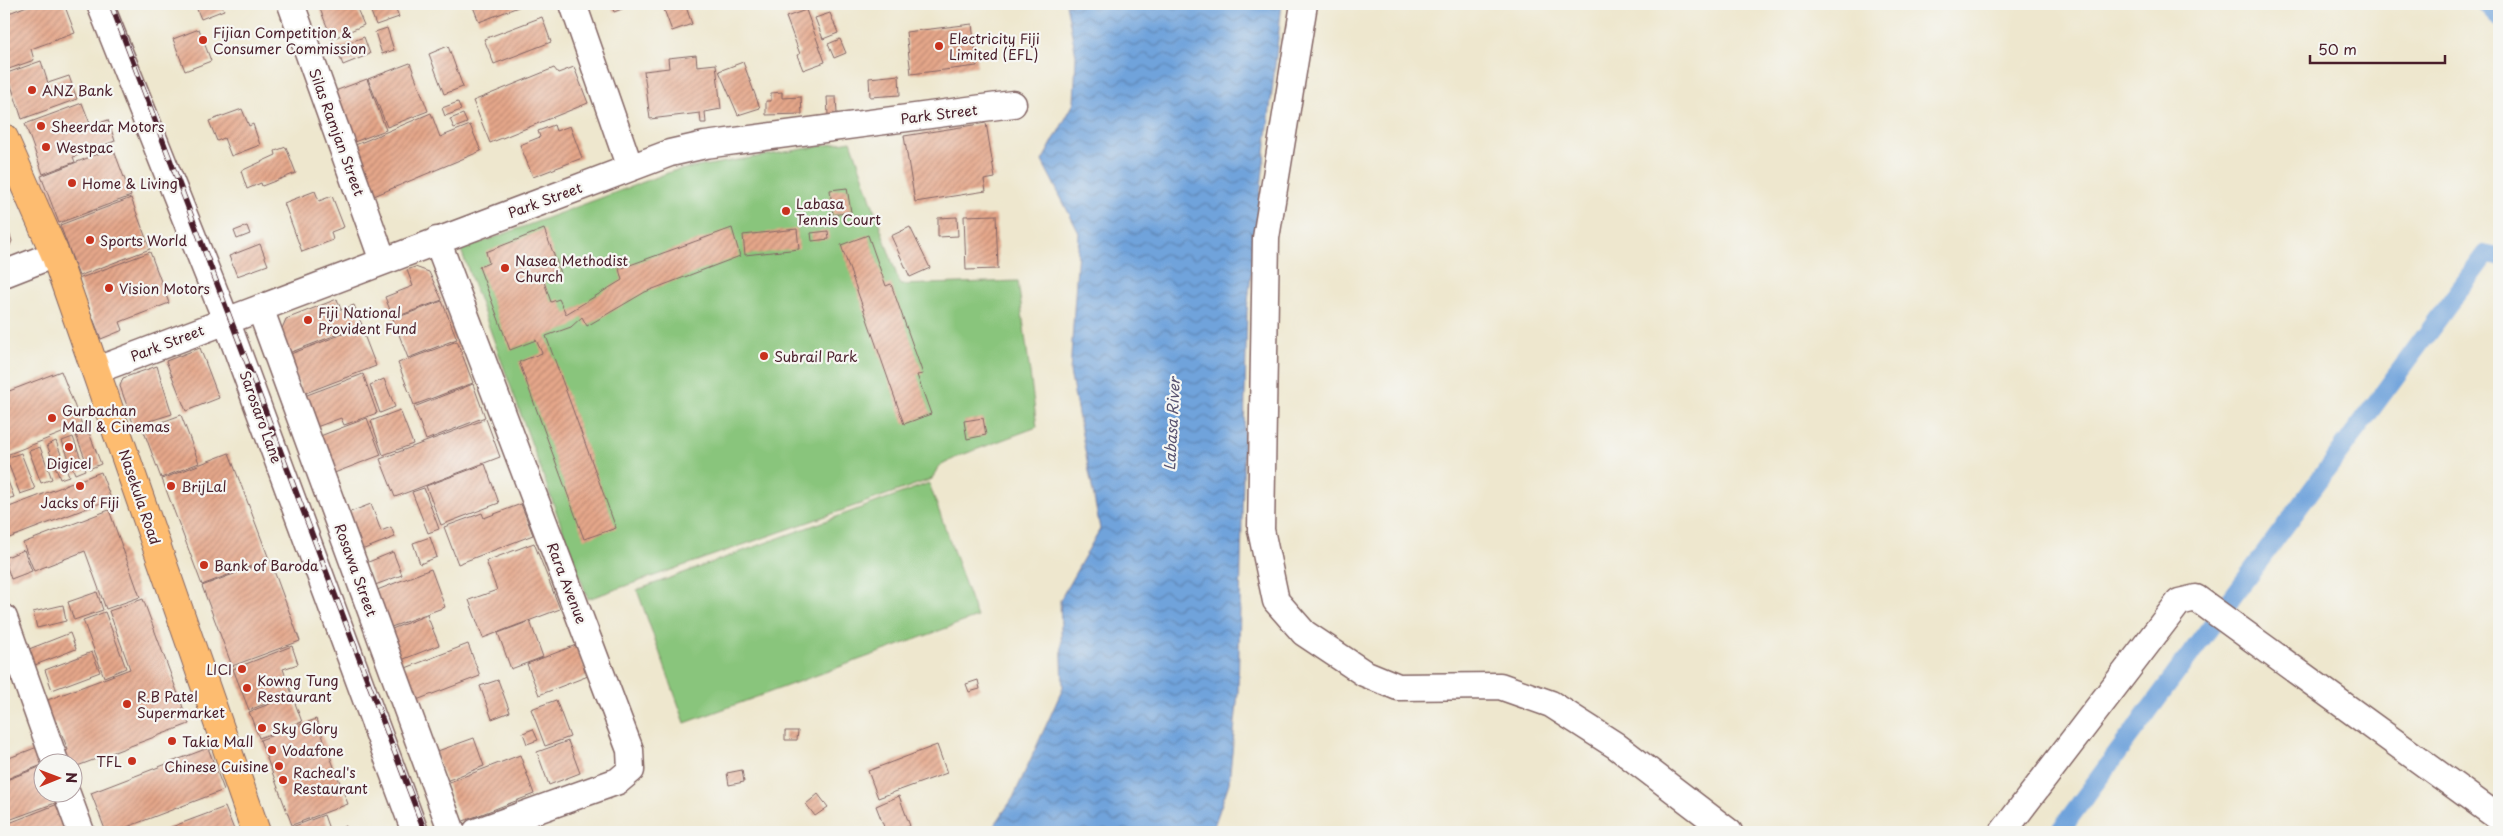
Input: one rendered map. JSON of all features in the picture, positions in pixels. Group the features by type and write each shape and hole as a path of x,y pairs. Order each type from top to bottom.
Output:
{"main road":[{"name":"Nasekula Road","path":"4,138 55,254 97,370 256,832"}],"street":[{"name":"Sarosaro Lane","path":"100,4 226,320 415,832"},
{"name":"Silas Ramjan Street","path":"291,4 383,261"},
{"path":"573,4 630,168"},
{"path":"1304,4 1266,238 1261,530 1276,601 1304,633 1364,673 1398,687 1500,686 1551,704 1614,746 1729,832"},
{"name":"Park Street","path":"97,370 670,153 705,145 1013,104"},
{"name":"Rara Avenue","path":"437,240 630,750 630,770 618,781 476,832"},
{"path":"4,274 55,254"},
{"name":"Rosawa Street","path":"260,308 452,832"},
{"path":"2003,832 2179,602 2196,598 2499,818"},
{"path":"4,618 52,754"},
{"path":"71,804 81,832"}],"green space":[{"name":"Subrail Park","path":"851,141 900,285 1018,281 1037,427 959,456 938,467 932,479 588,599 461,250 673,171"},
{"path":"929,483 977,617 685,723 637,590"}],"water":[{"name":"Labasa River","path":"1066,4 1282,4 1247,311 1238,693 1229,783 1212,832 990,832 1013,798 1063,688 1060,600 1100,529 1070,372 1079,233 1042,161 1074,103 1076,55"}],"building":[{"path":"4,4 19,4 4,10"},
{"path":"32,4 64,4 75,33 31,49 34,60 6,70 4,64 4,15"},
{"path":"206,4 221,4 224,10 201,19 196,7"},
{"path":"318,4 355,4 364,25 332,39"},
{"path":"368,4 394,4 399,17 376,25"},
{"path":"472,4 526,4 479,22"},
{"path":"611,4 635,4 614,12"},
{"path":"662,4 685,4 692,24 672,31"},
{"path":"806,10 825,62 803,70 797,55 800,54 786,17"},
{"path":"830,13 838,33 823,39 815,18"},
{"path":"542,17 551,42 494,64 484,39"},
{"path":"972,24 977,66 911,74 906,32"},
{"path":"387,28 394,50 382,54 375,32"},
{"path":"199,29 211,61 185,71 173,39"},
{"path":"364,37 370,54 343,65 336,47"},
{"path":"840,39 846,53 834,58 828,44"},
{"path":"448,46 463,87 444,94 429,54"},
{"path":"696,55 697,66 716,64 721,109 705,112 706,123 701,123 700,113 650,119 644,71 669,68 668,58"},
{"path":"41,61 48,83 69,76 77,99 22,119 7,73"},
{"path":"743,62 760,108 738,115 719,71"},
{"path":"410,63 428,111 387,127 368,79"},
{"path":"574,67 588,103 490,143 473,101 554,68 558,73"},
{"path":"899,75 900,95 870,97 869,78"},
{"path":"367,79 386,130 346,145 327,94"},
{"path":"782,92 782,98 801,97 802,114 766,115 766,101 771,101 771,93"},
{"path":"827,97 836,97 837,114 828,115"},
{"path":"458,102 461,110 445,116 442,108"},
{"path":"82,103 91,126 108,120 115,141 73,157 75,162 43,174 25,124"},
{"path":"242,109 249,126 253,124 260,145 231,156 224,138 217,141 209,121"},
{"path":"431,113 440,137 470,125 481,151 374,196 353,146"},
{"path":"463,114 467,123 454,128 450,119"},
{"path":"986,123 995,178 984,180 986,191 915,202 904,136"},
{"path":"554,125 556,131 570,126 582,158 533,177 520,145 540,137 538,131"},
{"path":"286,147 296,173 262,186 261,183 247,189 241,171 276,155 275,151"},
{"path":"113,148 131,196 59,223 41,176"},
{"path":"847,188 851,212 833,215 830,190"},
{"path":"315,191 319,201 332,196 344,227 331,232 333,240 302,252 284,203"},
{"path":"131,198 150,249 79,276 60,225"},
{"path":"996,215 998,269 966,270 964,216"},
{"path":"957,217 958,236 938,237 938,218"},
{"path":"4,219 12,241 4,258"},
{"path":"247,226 250,234 237,239 234,231"},
{"path":"910,227 930,268 910,277 891,236"},
{"path":"732,228 740,256 645,292 587,326 582,317 571,327 546,336 616,528 584,539 519,362 542,353 536,340 510,350 479,267 489,263 486,252 544,229 561,273 543,279 551,302 559,299 566,314 622,280 619,269"},
{"path":"797,229 799,249 745,255 743,235"},
{"path":"828,231 829,239 812,241 811,233"},
{"path":"868,235 886,286 891,284 923,374 917,375 931,414 904,424 841,245"},
{"path":"260,244 268,265 237,276 229,256"},
{"path":"150,252 169,303 120,322 123,330 101,339 78,279"},
{"path":"415,267 429,272 442,300 393,318 385,297 413,286 407,270"},
{"path":"337,299 341,310 354,305 362,325 289,353 281,331 286,319"},
{"path":"442,301 457,339 408,358 393,319"},
{"path":"361,327 376,366 303,394 288,355"},
{"path":"457,341 473,383 414,405 398,363"},
{"path":"200,348 219,398 186,411 166,361"},
{"path":"157,366 172,414 134,426 120,386 123,378"},
{"path":"61,371 82,425 4,456 4,393"},
{"path":"363,374 377,413 344,425 341,418 311,429 299,398"},
{"path":"384,379 395,407 380,413 370,385"},
{"path":"473,384 485,417 426,440 414,407"},
{"path":"400,410 413,444 383,455 371,421"},
{"path":"181,415 199,463 161,478 143,429"},
{"path":"367,418 381,455 329,475 315,438"},
{"path":"983,418 986,435 967,439 964,421"},
{"path":"486,419 500,457 395,497 380,459"},
{"path":"88,430 101,464 89,469 76,435"},
{"path":"73,437 85,470 75,474 62,441"},
{"path":"56,441 69,476 60,479 47,445"},
{"path":"40,447 52,479 41,483 29,451"},
{"path":"21,453 35,489 20,494 6,458"},
{"path":"229,453 269,559 202,585 162,479"},
{"path":"485,464 499,503 441,525 426,486"},
{"path":"4,471 14,497 4,500"},
{"path":"101,472 111,499 4,540 4,509"},
{"path":"424,488 439,529 428,533 412,492"},
{"path":"371,504 381,531 391,527 395,537 359,551 345,514"},
{"path":"521,504 533,535 458,564 444,527 482,513 484,518"},
{"path":"109,510 140,597 106,609 85,551 34,571 23,543"},
{"path":"430,537 437,557 420,564 413,543"},
{"path":"534,543 560,609 483,638 469,600 497,590 486,561"},
{"path":"24,550 32,571 11,579 4,558"},
{"path":"393,552 402,575 375,585 366,563"},
{"path":"270,560 300,641 232,666 202,586"},
{"path":"431,569 445,607 386,629 372,592"},
{"path":"97,592 103,610 74,620 68,602"},
{"path":"143,599 189,724 82,764 82,754 63,754 62,752 68,750 57,722 51,725 42,702 130,669 109,611"},
{"path":"63,605 66,621 37,628 33,612"},
{"path":"105,612 126,668 104,677 83,620"},
{"path":"427,615 439,645 399,661 387,631"},
{"path":"530,621 543,657 511,669 498,633"},
{"path":"70,633 76,649 30,667 24,651"},
{"path":"468,644 480,676 414,701 403,669"},
{"path":"576,645 588,676 539,695 527,664"},
{"path":"292,646 298,664 283,669 292,694 249,710 233,669"},
{"path":"92,652 100,672 52,690 45,670"},
{"path":"498,680 510,712 492,719 480,686"},
{"path":"978,680 980,689 969,692 966,684"},
{"path":"292,695 302,722 259,738 249,712"},
{"path":"556,700 570,737 545,746 531,709"},
{"path":"316,719 348,804 292,825 260,740"},
{"path":"533,729 538,740 527,744 523,733"},
{"path":"785,731 798,731 797,740 785,740"},
{"path":"474,738 484,766 446,781 435,752"},
{"path":"568,741 580,773 549,785 537,752"},
{"path":"45,744 44,754 32,754 32,769 4,780 4,760"},
{"path":"937,745 947,773 878,798 868,771"},
{"path":"208,748 224,790 114,832 106,832 91,793"},
{"path":"520,755 534,794 461,822 447,783"},
{"path":"32,770 32,804 52,804 9,820 4,807 4,781"},
{"path":"742,770 744,782 729,785 727,773"},
{"path":"818,794 828,807 815,816 806,804"},
{"path":"899,796 910,826 893,832 886,832 876,806"},
{"path":"58,804 64,804 74,832 4,832 4,825"},
{"path":"225,807 235,832 158,832"},
{"path":"324,815 330,832 294,832 292,827"},
{"path":"346,826 348,832 330,832"}],"waterway":[{"path":"2486,4 2499,17"},
{"path":"2059,832 2486,254 2499,257"}],"railway":[{"path":"111,4 425,832"}],"place":[{"name":"Fijian Competition & Consumer Commission","path":"203,40"},
{"name":"Electricity Fiji Limited (EFL)","path":"939,46"},
{"name":"ANZ Bank","path":"32,90"},
{"name":"Sheerdar Motors","path":"41,126"},
{"name":"Westpac","path":"46,147"},
{"name":"Home & Living","path":"72,183"},
{"name":"Labasa Tennis Court","path":"786,211"},
{"name":"Sports World","path":"90,240"},
{"name":"Nasea Methodist Church","path":"505,268"},
{"name":"Vision Motors","path":"109,288"},
{"name":"Fiji National Provident Fund","path":"308,320"},
{"name":"Subrail Park","path":"764,356"},
{"name":"Gurbachan Mall & Cinemas","path":"52,418"},
{"name":"Digicel","path":"69,447"},
{"name":"Jacks of Fiji","path":"80,486"},
{"name":"BrijLal","path":"171,486"},
{"name":"Bank of Baroda","path":"204,565"},
{"name":"LICI","path":"242,669"},
{"name":"Kowng Tung Restaurant","path":"247,688"},
{"name":"R.B Patel Supermarket","path":"127,704"},
{"name":"Sky Glory","path":"262,728"},
{"name":"Takia Mall","path":"172,741"},
{"name":"Vodafone","path":"272,750"},
{"name":"TFL","path":"132,761"},
{"name":"Chinese Cuisine","path":"279,766"},
{"name":"Racheal's Restaurant","path":"283,780"}]}
